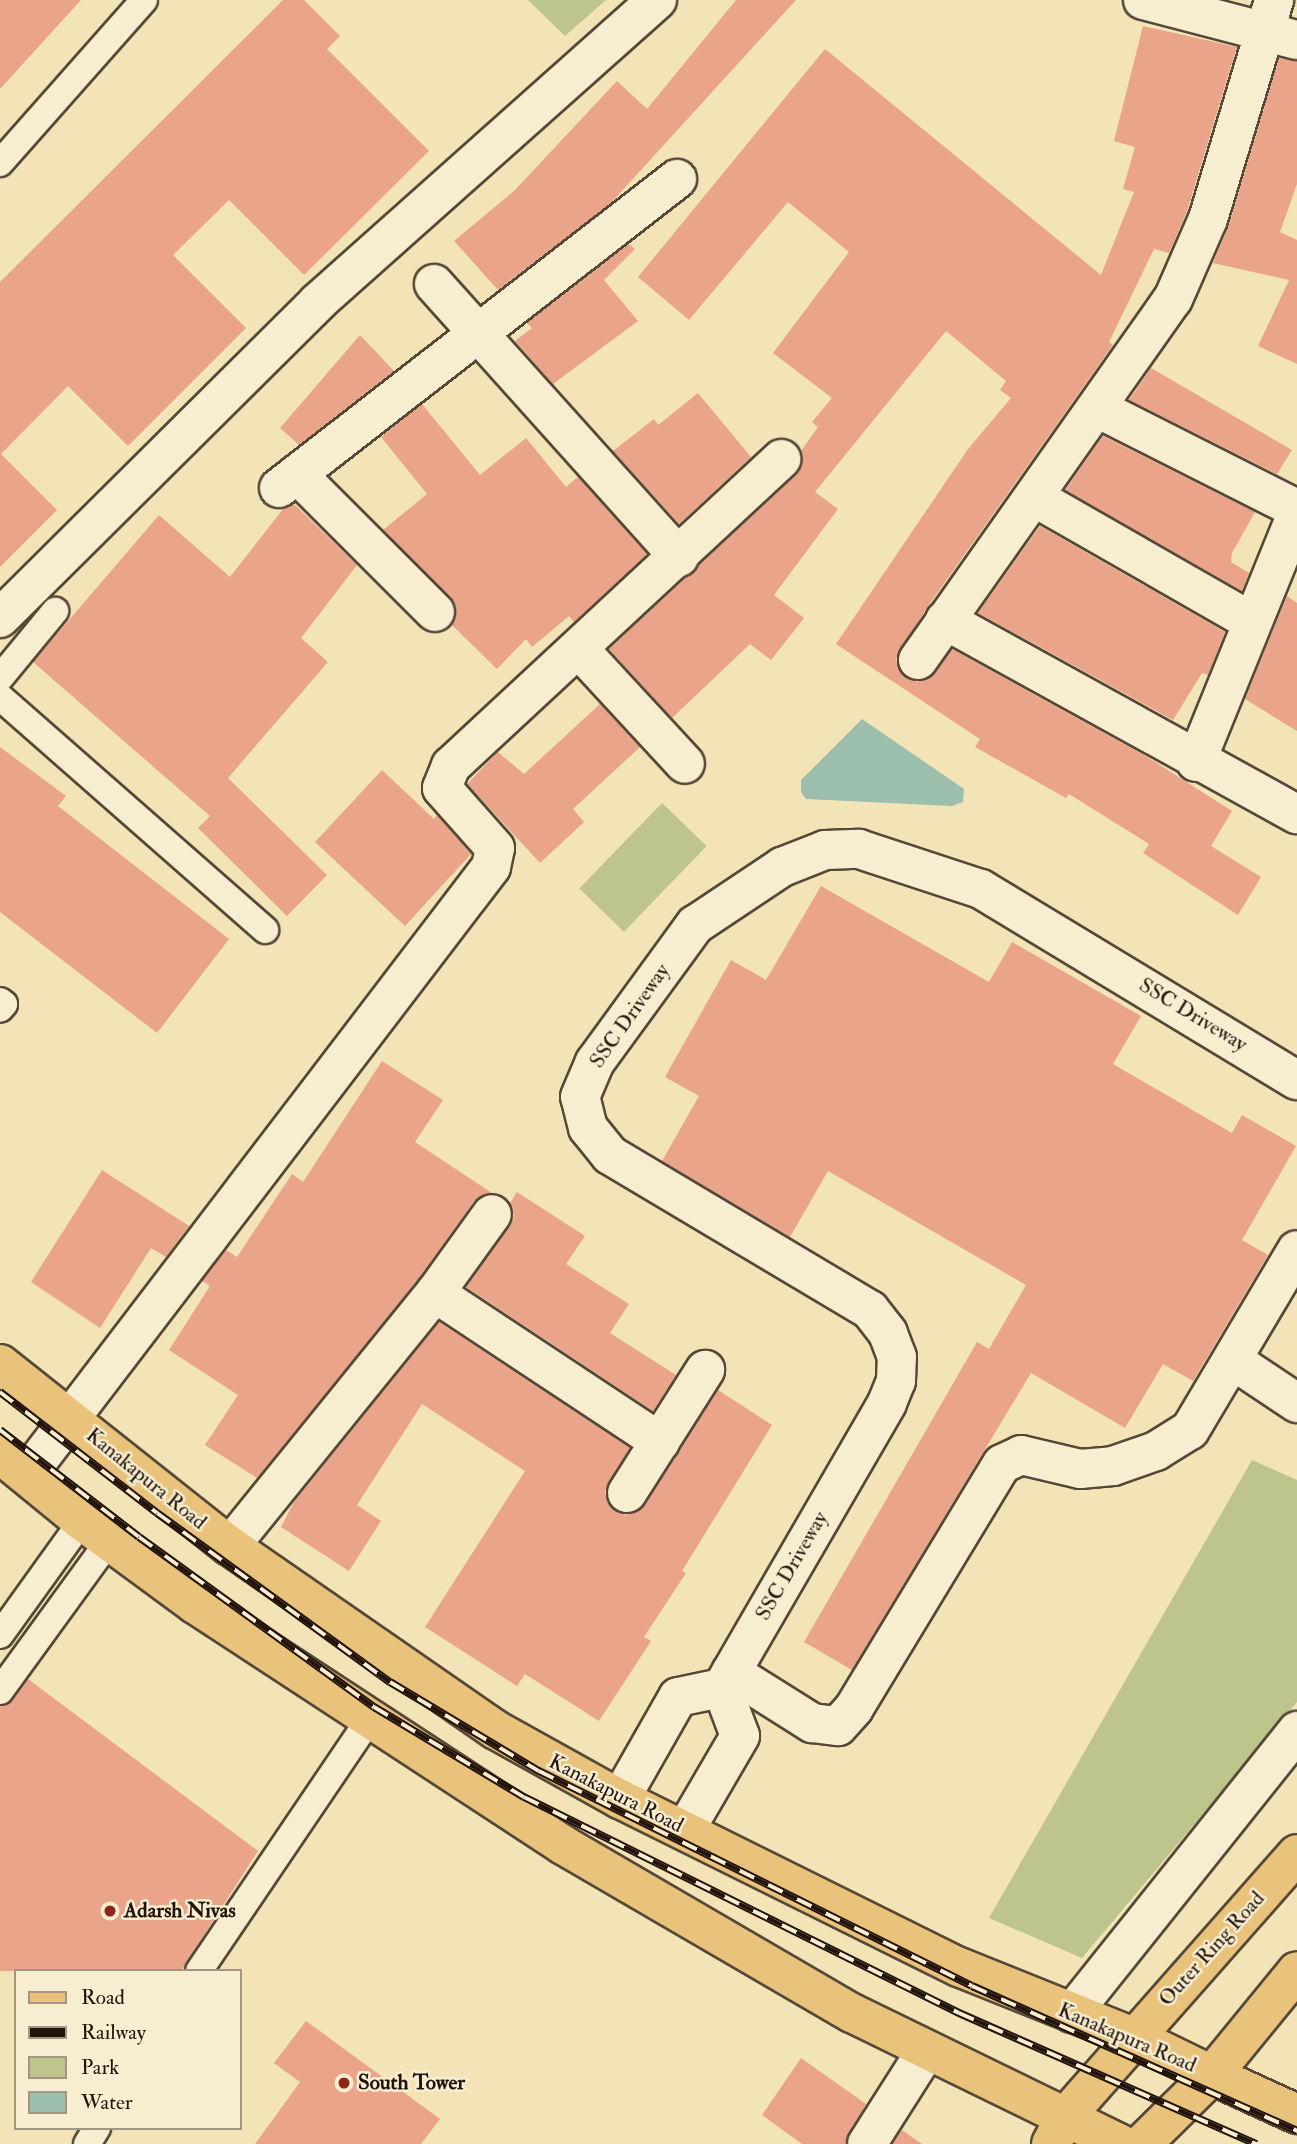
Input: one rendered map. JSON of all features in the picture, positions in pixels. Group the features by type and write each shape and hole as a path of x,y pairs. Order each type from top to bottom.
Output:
{"main road":[{"name":"Kanakapura Road","path":"0,1364 230,1546 496,1730 620,1799 959,1967 1136,2038 1297,2113"},
{"path":"13,1464 96,1531 195,1604 563,1844 852,2013 926,2050 1058,2130 1120,2144"},
{"name":"Outer Ring Road","path":"1058,2130 1297,1854"},
{"path":"1142,2144 1212,2075 1297,1971"}],"street":[{"path":"0,618 318,302 657,0"},
{"path":"918,660 1099,409 1173,299 1208,219 1279,25 1143,0"},
{"path":"435,612 288,481 677,179"},
{"path":"434,285 474,334 679,557"},
{"path":"1099,409 1297,511 1196,762"},
{"path":"13,1464 69,1418 491,866 495,848 442,788 451,766 679,557 781,458"},
{"path":"1034,497 1252,622"},
{"path":"945,620 1196,762 1297,814"},
{"path":"579,649 685,764"},
{"name":"SSC Driveway","path":"726,1680 887,1403 896,1381 897,1357 888,1333 870,1310 610,1155 588,1128 580,1097 595,1062 695,925 782,867 825,850 859,849 981,889 1297,1080"},
{"path":"230,1546 435,1293 492,1214"},
{"path":"620,1799 678,1697 726,1680 812,1723 838,1726 854,1708 1002,1464 1021,1454 1080,1469 1113,1466 1156,1451 1190,1430 1234,1361 1297,1250"},
{"path":"435,1293 660,1442"},
{"path":"1234,1361 1297,1402"},
{"path":"627,1493 705,1370"},
{"path":"685,1830 740,1736 726,1680"},
{"path":"1072,2013 1096,1977 1297,1731"},
{"path":"867,2144 926,2050"}],"lane":[{"path":"0,163 144,0"},
{"path":"0,678 55,611"},
{"path":"0,697 265,930"},
{"path":"0,1001 4,1004 0,1009"},
{"path":"0,1634 96,1531"},
{"path":"0,1690 96,1531"},
{"path":"200,1969 370,1718"}],"green space":[{"path":"528,0 606,0 565,36"},
{"path":"662,803 707,846 624,932 579,889"},
{"path":"1252,1460 1297,1480 1297,1702 1082,1958 989,1918"}],"water":[{"path":"862,719 964,789 963,802 952,806 806,799 801,792 801,780"}],"building":[{"path":"0,0 81,0 0,89"},
{"path":"283,0 304,0 340,36 327,49 429,151 304,275 229,200 173,255 246,328 128,446 68,386 1,454 57,510 0,567 0,282"},
{"path":"736,0 796,0 610,204 498,290 454,241 515,190 617,81 647,109"},
{"path":"1143,26 1237,47 1187,211 1169,253 1154,249 1109,342 1113,345 926,609 896,659 905,677 917,682 935,673 952,649 1149,758 1232,811 1211,846 1261,877 1238,915 1143,853 1149,844 1069,794 1066,798 975,747 980,739 836,644 968,449 1011,398 1000,390 1006,381 946,331 815,492 838,509 774,595 804,618 771,660 750,644 672,718 609,649 796,475 802,465 801,451 818,427 812,422 832,398 773,353 849,252 788,202 689,320 638,277 825,49 1101,275 1134,192 1123,189 1135,147 1114,141"},
{"path":"1279,58 1297,61 1297,184 1280,232 1297,240 1297,364 1258,346 1289,280 1213,263 1229,225"},
{"path":"629,244 635,249 604,280 638,321 553,384 515,341 532,328 527,323"},
{"path":"360,335 394,371 299,445 280,428"},
{"path":"1151,368 1292,450 1277,474 1129,400"},
{"path":"698,393 751,457 679,524 613,451 654,419 658,425"},
{"path":"422,404 480,475 526,438 566,487 578,477 647,554 574,622 569,616 532,647 526,639 497,669 452,625 456,607 450,597 383,530 427,494 381,437"},
{"path":"1103,436 1255,512 1232,553 1231,562 1249,573 1242,591 1065,490"},
{"path":"294,504 357,565 301,638 328,662 228,778 327,875 287,916 198,828 210,816 33,662 159,515 230,577 283,509"},
{"path":"1040,526 1225,632 1208,675 1202,673 1173,720 978,613"},
{"path":"1287,596 1297,603 1297,731 1245,699"},
{"path":"600,704 640,747 573,809 584,822 540,863 467,784 498,752 524,774"},
{"path":"0,747 66,796 58,806 229,939 157,1033 0,912"},
{"path":"382,770 434,819 437,815 471,854 405,926 315,842"},
{"path":"821,886 989,982 1012,942 1141,1016 1113,1064 1232,1133 1242,1115 1296,1146 1242,1240 1268,1255 1193,1381 1163,1364 1125,1428 1031,1373 852,1670 804,1642 977,1342 989,1349 1026,1285 828,1171 790,1237 662,1161 699,1096 665,1077 731,960 766,980"},
{"path":"382,1061 443,1100 415,1142 492,1193 474,1201 418,1280 257,1478 205,1445 238,1395 169,1350 210,1286 202,1281 226,1250 237,1257 292,1174 303,1182"},
{"path":"102,1170 189,1226 166,1257 151,1248 100,1328 31,1282"},
{"path":"517,1192 585,1236 566,1264 629,1304 610,1333 676,1375 653,1411 466,1287 510,1226 514,1216 510,1203"},
{"path":"439,1322 630,1448 605,1491 608,1504 625,1515 645,1505 718,1390 772,1425 682,1571 686,1573 644,1637 651,1641 599,1721 525,1674 517,1686 425,1627 525,1471 422,1404 357,1505 381,1521 349,1571 281,1527 294,1502"},
{"name":"Adarsh Nivas","path":"28,1679 258,1851 182,1969 0,1971 0,1706 12,1701"},
{"name":"South Tower","path":"306,2021 440,2119 421,2144 255,2144 300,2082 274,2063"},
{"path":"801,2058 866,2104 845,2144 802,2144 762,2115"},
{"path":"902,2130 922,2144 893,2144"}],"railway":[{"path":"0,1392 157,1513 390,1682 539,1771 972,1986 1297,2131"},
{"path":"0,1430 139,1537 374,1707 524,1797 959,2013 1256,2144"}],"place":[{"name":"Adarsh Nivas","path":"110,1911"},
{"name":"South Tower","path":"344,2083"}]}
